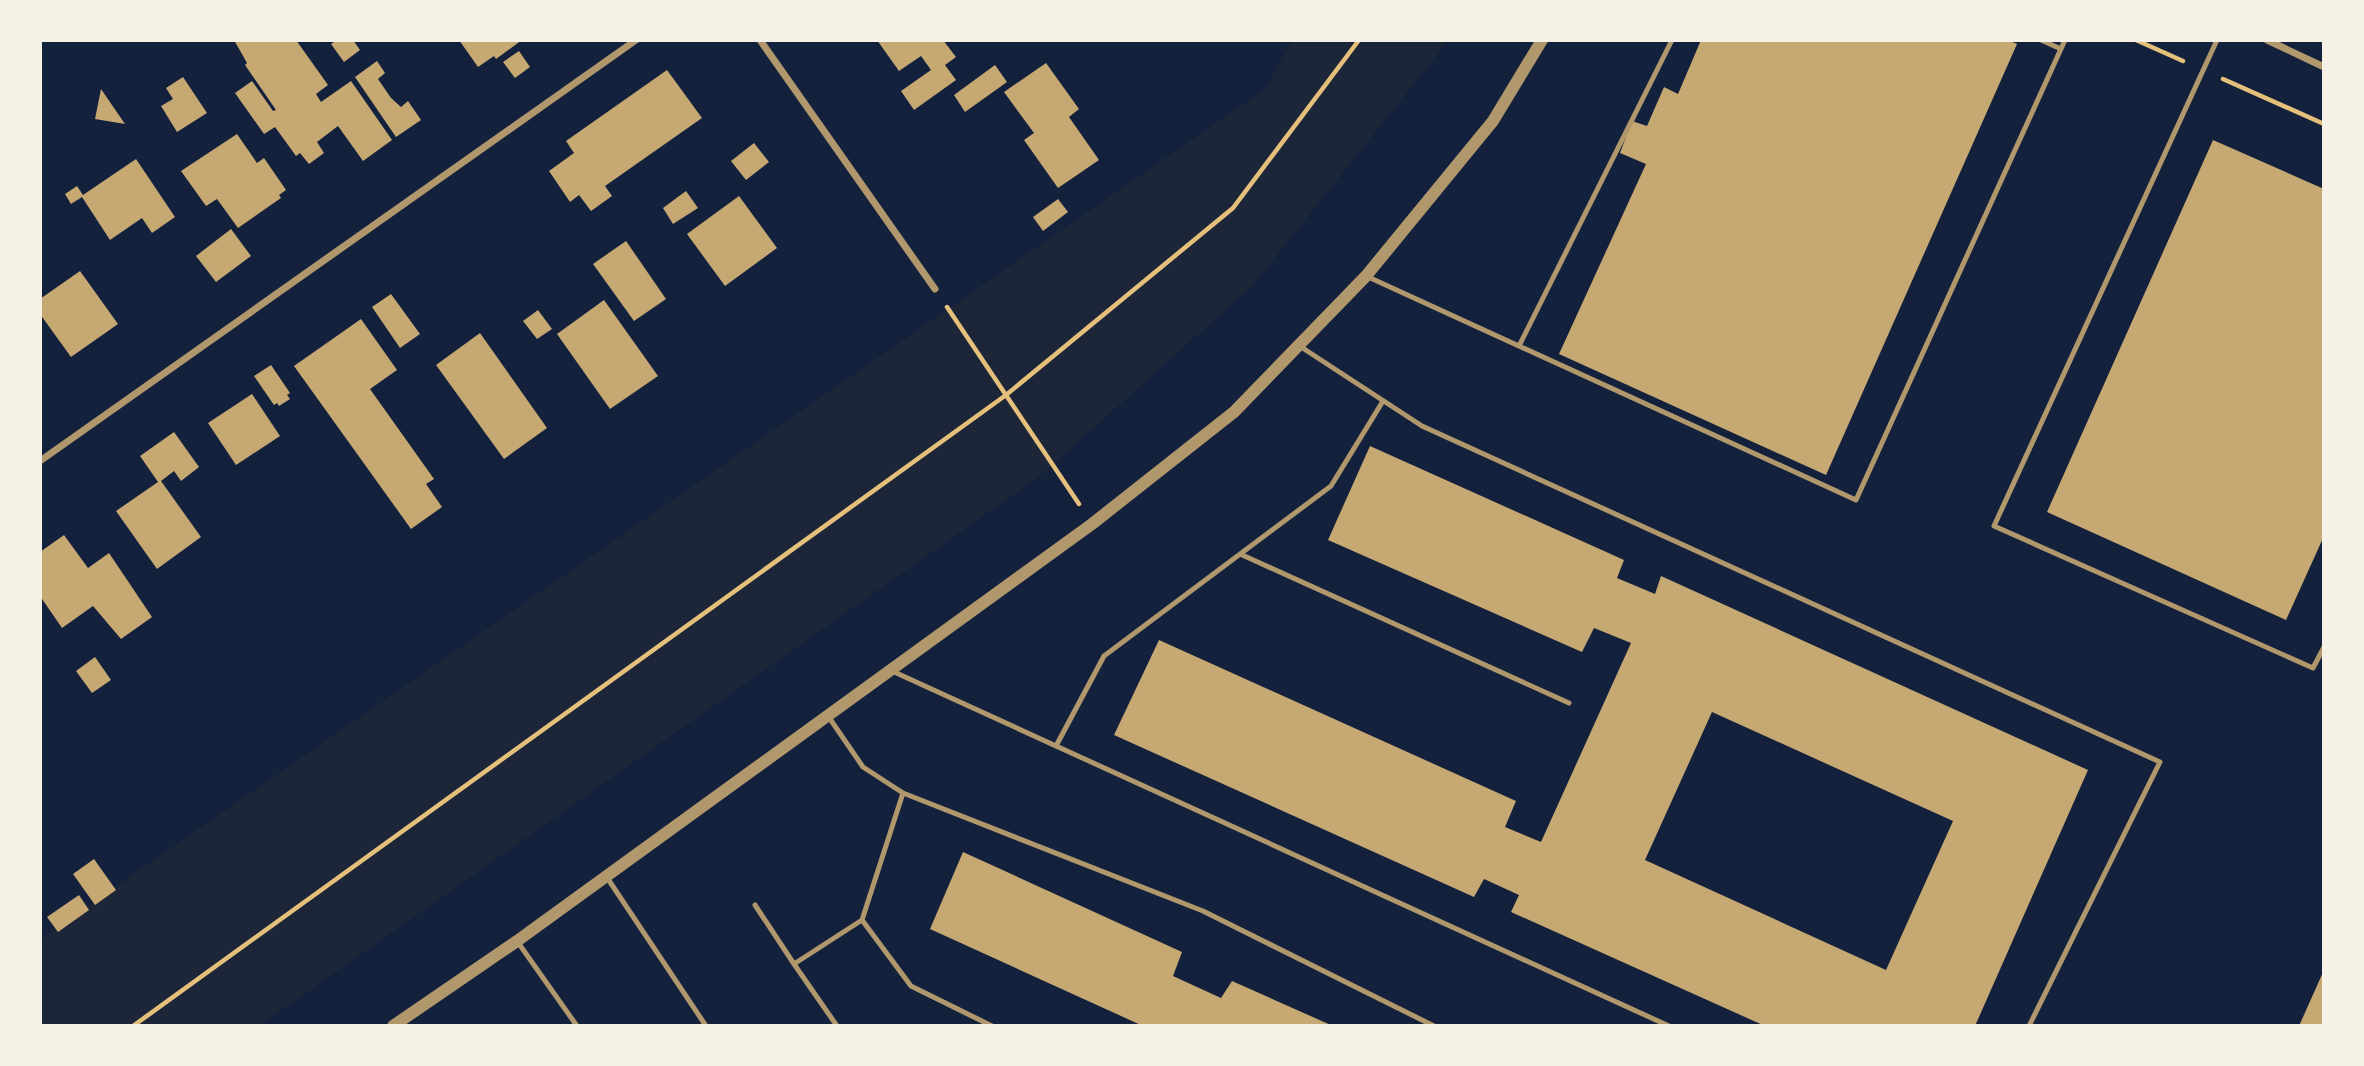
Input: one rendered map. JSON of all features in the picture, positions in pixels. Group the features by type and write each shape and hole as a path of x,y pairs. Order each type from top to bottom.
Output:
{"street":[{"path":"40,461 636,40"},
{"path":"760,40 935,289"},
{"path":"393,1026 517,941 1092,524 1234,412 1366,276 1493,121 1542,40"},
{"path":"2267,40 2324,66"}],"lane":[{"path":"1519,346 1672,40"},
{"path":"2041,40 2061,49"},
{"path":"1366,276 1856,500 2065,40"},
{"path":"2217,40 1994,526 2313,668 2324,647"},
{"path":"1298,345 1422,426 2160,762 2029,1026"},
{"path":"1056,746 1104,656 1331,486 1383,401"},
{"path":"1240,554 1569,703"},
{"path":"890,670 1669,1026"},
{"path":"828,716 863,767 903,793 1203,911 1434,1026"},
{"path":"794,964 862,920 903,793"},
{"path":"606,876 706,1026"},
{"path":"755,905 837,1026"},
{"path":"862,920 911,986 992,1026"},
{"path":"517,941 577,1026"}],"path":[{"path":"133,1026 1006,394 1233,208 1359,40"},
{"path":"2136,40 2324,124"},
{"path":"935,289 1092,524"}],"shaded area":[{"path":"1293,40 1449,40 1253,285 1040,476 259,1026 40,1026 40,939 1265,89"}],"building":[{"path":"234,40 296,40 328,85 316,94 321,102 351,81 392,140 363,161 338,126 317,142 324,153 309,164 300,153 296,156 275,127 264,134 235,93 252,81 273,111 276,110 245,65 247,63"},
{"path":"337,40 353,40 360,50 344,62 331,44"},
{"path":"459,40 522,40 496,59 494,56 478,67"},
{"path":"877,40 943,40 956,57 945,65 956,80 914,110 901,91 931,70 921,56 899,71"},
{"path":"1701,40 2008,40 2017,44 1826,475 1559,354 1646,164 1620,153 1632,121 1647,126 1664,87 1678,94"},
{"path":"519,51 530,67 515,78 503,62"},
{"path":"377,61 385,73 378,79 391,98 401,107 408,101 421,120 396,137 355,77"},
{"path":"1046,63 1079,109 1069,117 1099,160 1058,188 1024,140 1034,133 1004,92"},
{"path":"995,65 1007,82 965,112 954,95"},
{"path":"667,70 702,118 605,186 612,196 591,211 579,195 570,202 549,171 574,153 566,141"},
{"path":"183,77 207,113 177,132 161,106 173,99 166,88"},
{"path":"101,89 125,124 95,119"},
{"path":"237,134 257,163 264,158 286,190 279,195 281,198 238,228 217,199 206,206 181,171"},
{"path":"2213,140 2324,189 2324,536 2286,620 2047,512"},
{"path":"754,143 769,162 746,180 731,161"},
{"path":"136,159 175,217 152,233 142,218 110,240 82,197 71,204 65,194 77,186 83,195"},
{"path":"686,191 698,208 673,224 663,208"},
{"path":"739,196 777,248 725,286 687,234"},
{"path":"1058,199 1068,212 1043,231 1033,217"},
{"path":"231,229 251,256 216,282 196,256"},
{"path":"626,241 666,299 634,321 593,264"},
{"path":"80,271 118,324 71,357 40,314 40,299"},
{"path":"391,294 420,334 400,348 372,307"},
{"path":"604,300 658,376 610,409 557,334"},
{"path":"538,310 552,329 537,339 523,321"},
{"path":"361,319 397,370 370,389 434,479 426,484 442,507 411,529 294,366"},
{"path":"480,333 547,428 504,459 436,365"},
{"path":"271,365 290,393 287,395 290,399 279,406 277,403 274,405 254,376"},
{"path":"252,394 280,436 236,465 208,423"},
{"path":"174,432 199,467 181,481 174,471 161,481 201,537 157,569 116,511 158,482 140,456"},
{"path":"1370,446 1624,560 1617,578 1655,594 1661,576 2088,770 1975,1026 1765,1026 1511,912 1519,895 1484,879 1474,897 1114,735 1159,640 1516,801 1505,827 1541,842 1631,643 1594,628 1582,652 1328,540","holes":["1712,712 1953,821 1886,970 1645,860"]},
{"path":"64,535 88,568 109,553 152,617 121,639 93,606 62,628 40,596 40,552"},
{"path":"95,657 111,680 92,693 76,671"},
{"path":"963,852 1182,952 1173,976 1221,998 1232,981 1333,1026 1143,1026 930,929"},
{"path":"94,859 116,890 95,905 73,874"},
{"path":"79,895 89,910 58,932 47,917"},
{"path":"2324,970 2324,1026 2299,1026"}]}
